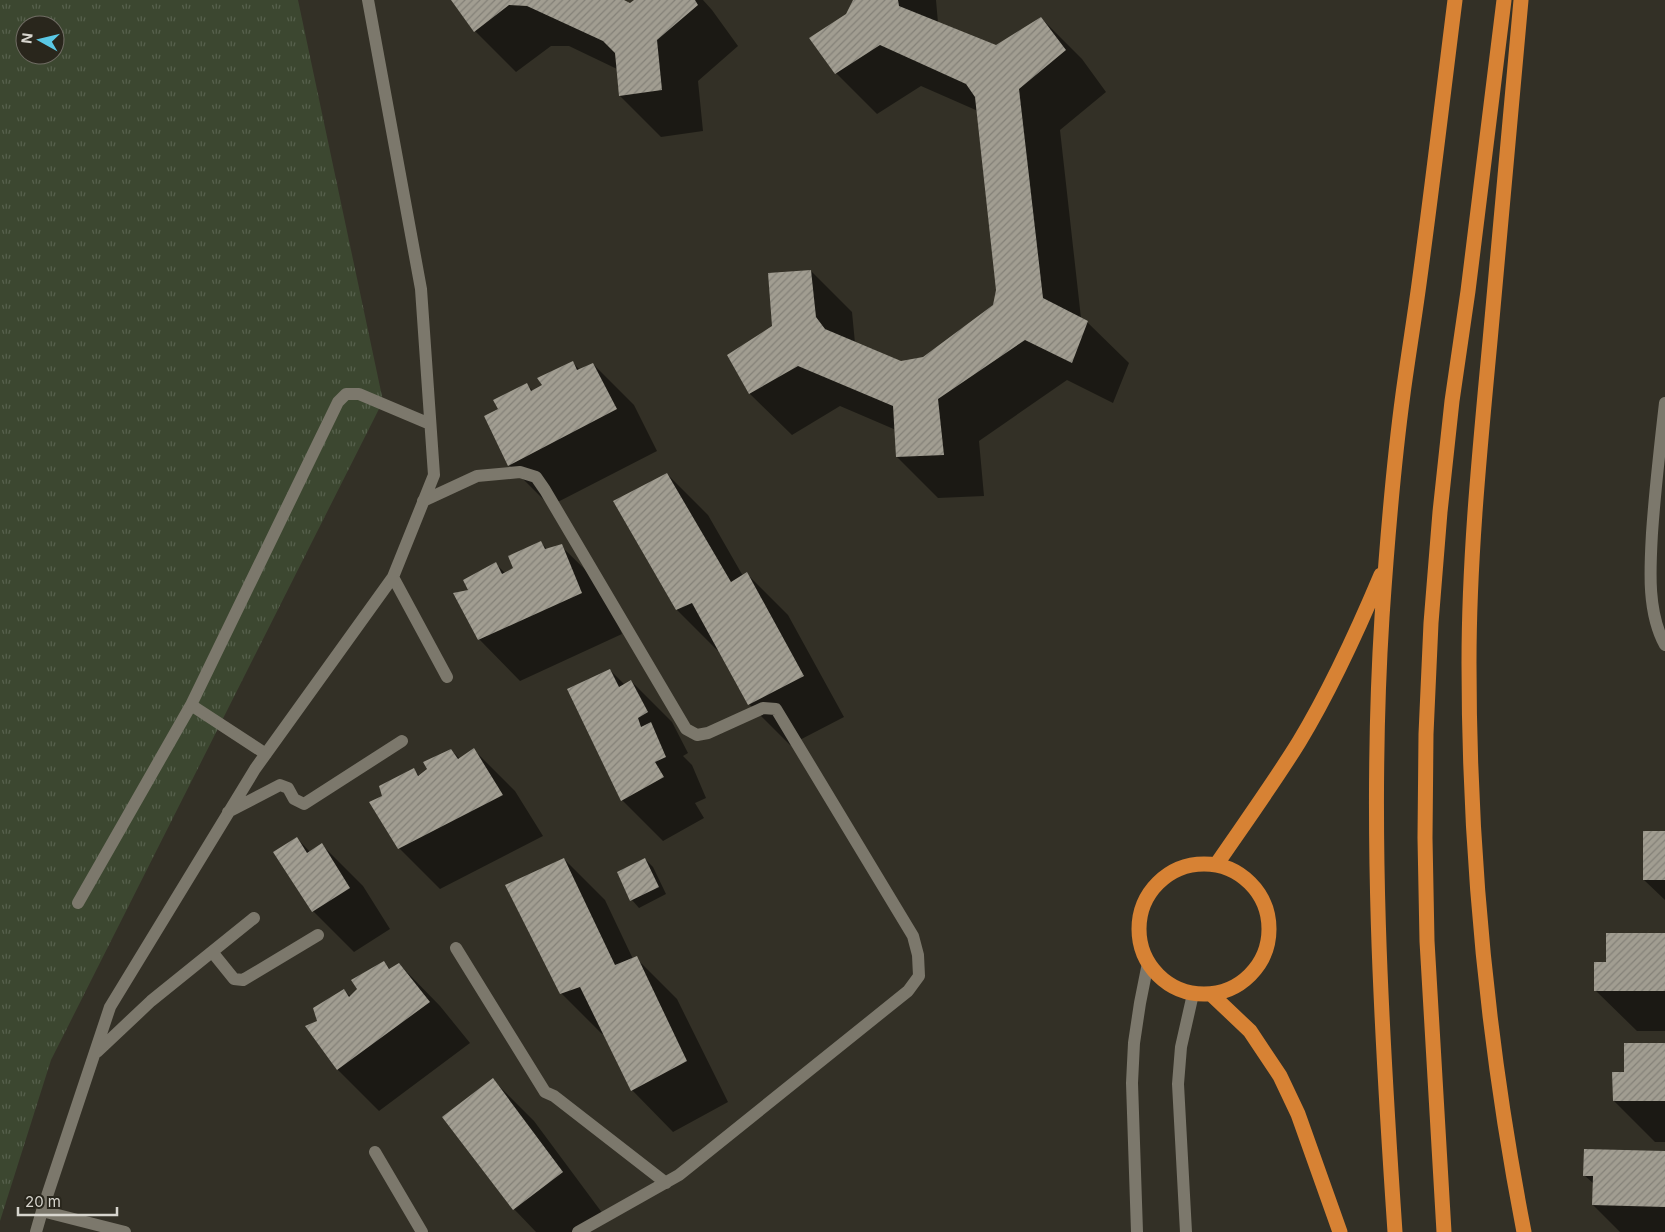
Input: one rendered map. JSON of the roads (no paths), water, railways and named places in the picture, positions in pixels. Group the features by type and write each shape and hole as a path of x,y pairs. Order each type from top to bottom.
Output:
{"highway":[{"path":"1394,1232 1378,943 1376,732 1386,562 1403,395 1455,0"},
{"path":"1444,1232 1426,932 1425,828 1431,623 1452,401 1468,291 1504,0"},
{"path":"1521,0 1480,439 1473,550 1469,662 1476,884 1485,980 1497,1076 1524,1232"},
{"path":"1216,865 1294,749 1327,692 1361,623 1386,562"},
{"path":"1196,865 1216,865 1232,871 1247,881 1259,895 1266,912 1269,931 1266,949 1258,966 1245,980 1229,989 1211,994 1192,994 1175,988 1160,978 1148,964 1141,946 1138,928 1142,910 1150,893 1162,879 1178,869 1196,865"},
{"path":"1211,994 1250,1031 1280,1076 1298,1114 1340,1232"}],"lane":[{"path":"36,1232 110,1007 255,768 393,577 434,475 421,289 368,0"},
{"path":"78,903 191,705 338,402 346,394 360,394 430,424"},
{"path":"1665,403 1654,500 1650,581 1658,633 1665,645"},
{"path":"423,501 477,476 520,472 536,478 545,490 686,730 696,735 708,732 763,708 776,709 913,936 918,955 920,976 908,991 679,1175 578,1232"},
{"path":"393,577 448,677"},
{"path":"191,705 266,754"},
{"path":"228,812 280,785 288,788 294,799 304,804 402,741"},
{"path":"95,1054 151,1001 213,953 254,918"},
{"path":"213,953 234,979 243,980 318,935"},
{"path":"456,948 545,1092 554,1096 666,1183"},
{"path":"1137,1232 1132,1083 1138,1011 1148,964"},
{"path":"1186,1232 1178,1084 1181,1047 1192,994"},
{"path":"375,1152 422,1232"},
{"path":"42,1211 125,1232"}]}
